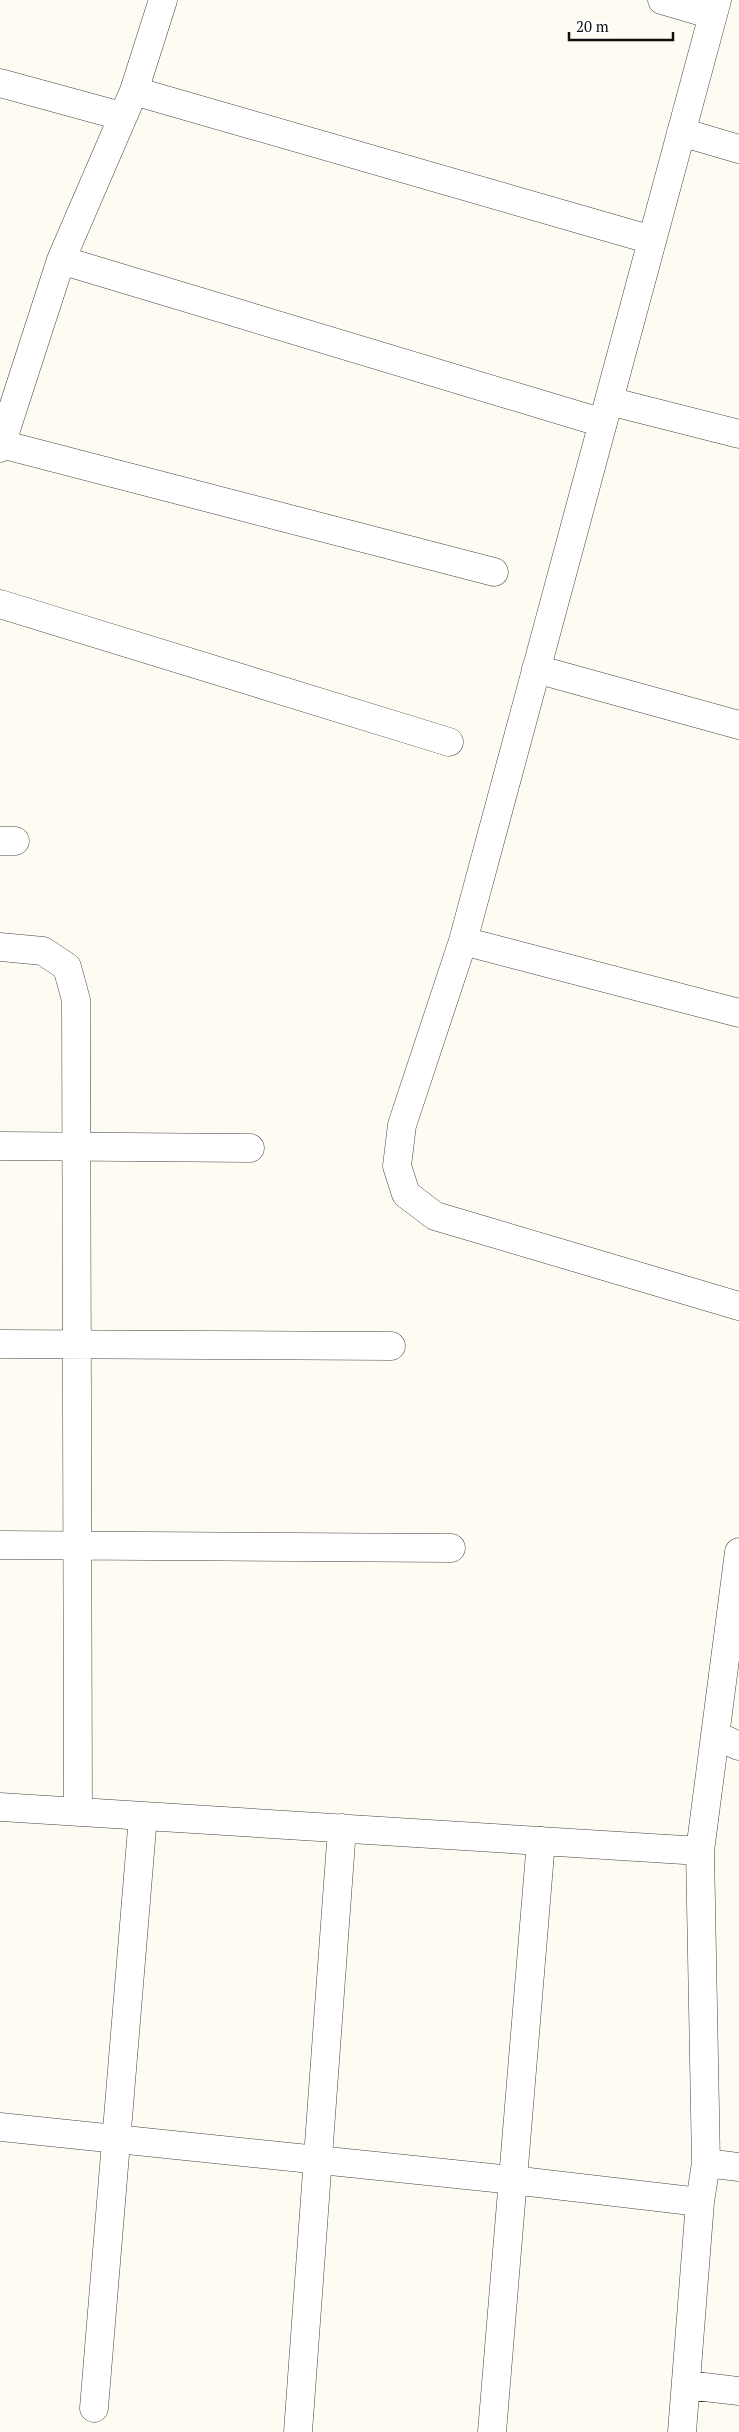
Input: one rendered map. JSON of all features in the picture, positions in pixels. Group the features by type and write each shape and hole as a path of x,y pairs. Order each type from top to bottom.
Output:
{"street":[{"path":"163,0 134,91 61,260 1,446 494,572"},
{"path":"662,0 715,7 463,941 402,1125 397,1166 406,1194 435,1216 739,1306"},
{"path":"0,83 122,116"},
{"path":"134,91 652,240"},
{"path":"681,132 739,149"},
{"path":"61,260 606,412 739,434"},
{"path":"0,604 449,742"},
{"path":"536,670 739,725"},
{"path":"463,941 739,1013"},
{"path":"0,947 43,951 67,967 76,1000 78,1812"},
{"path":"0,1146 250,1148"},
{"path":"0,1344 391,1346"},
{"path":"0,1546 451,1548"},
{"path":"682,2432 700,2202 706,2163 700,1851 727,1740 739,1552"},
{"path":"0,1807 700,1851"},
{"path":"94,2408 143,1816"},
{"path":"298,2432 342,1828"},
{"path":"492,2432 541,1841"},
{"path":"0,2127 512,2180 700,2202"},
{"path":"706,2163 739,2167"},
{"path":"687,2385 739,2391"}]}
